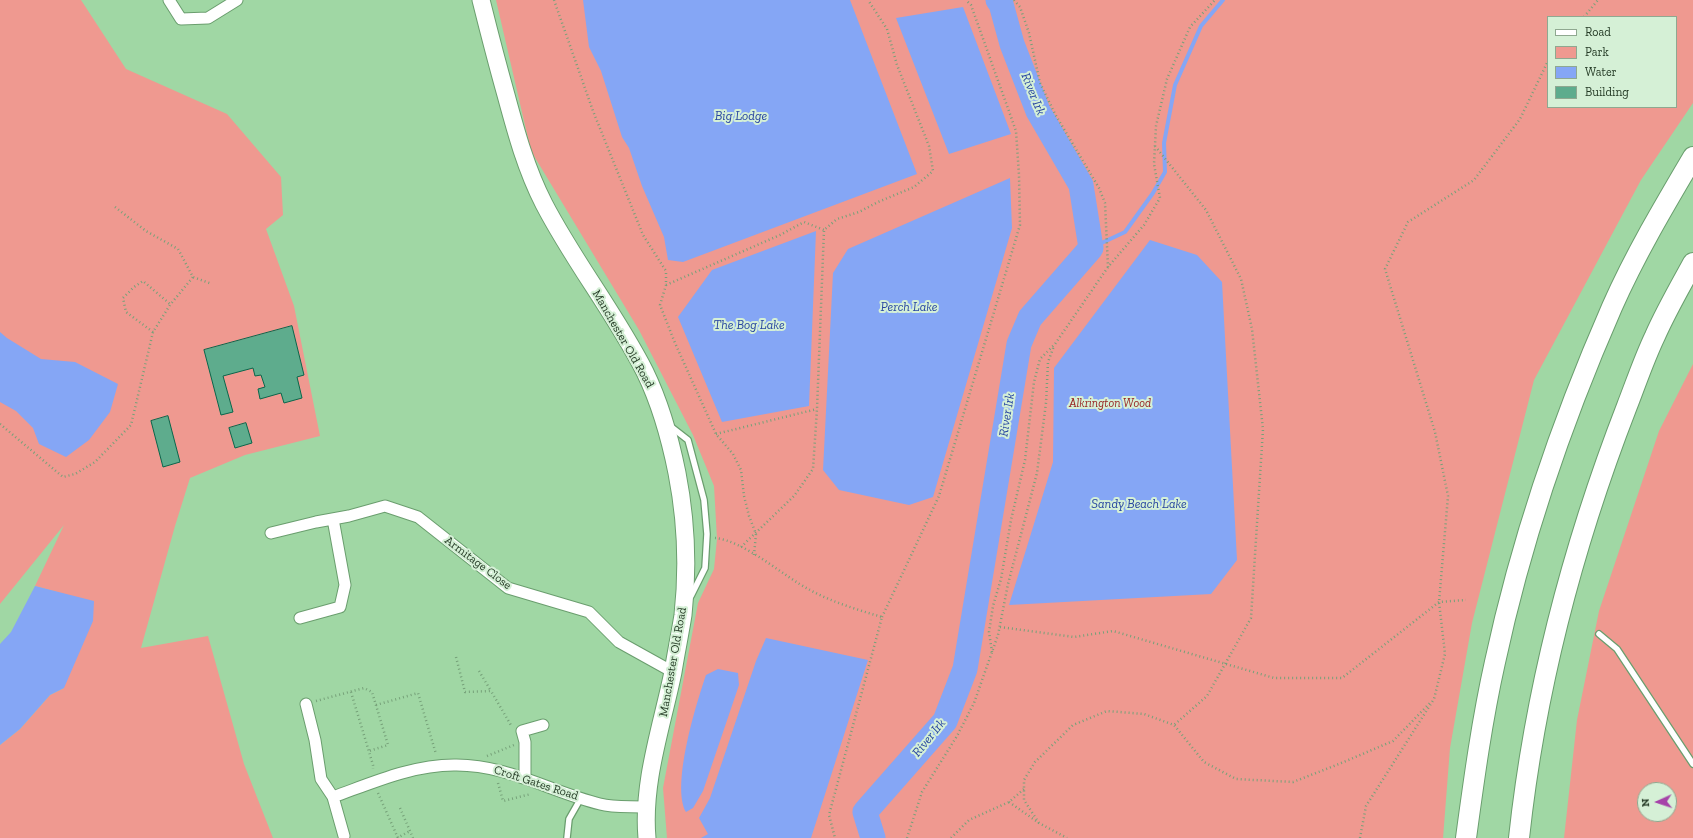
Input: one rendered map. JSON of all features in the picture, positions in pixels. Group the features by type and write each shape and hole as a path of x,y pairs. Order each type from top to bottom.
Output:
{"highway":[{"path":"1466,838 1477,760 1495,662 1520,559 1546,477 1573,402 1613,306 1660,213 1693,157"},
{"path":"1519,838 1533,736 1550,654 1589,511 1618,429 1655,336 1693,263"}],"main road":[{"name":"Manchester Old Road","path":"481,0 517,134 530,173 566,244 622,331 644,371 664,421 677,475 683,523 686,582 683,615 673,672 651,772 646,807 647,838"}],"street":[{"path":"169,0 181,19 208,18 237,0"},
{"name":"Armitage Close","path":"271,533 385,506 418,517 508,588 589,612 619,642 673,672"},
{"path":"300,618 340,606 345,585 333,519"},
{"path":"306,704 321,779 334,797 344,836"},
{"path":"525,778 525,742 522,731 543,725"},
{"name":"Croft Gates Road","path":"334,797 372,778 438,766 454,765 500,770 601,805 646,807"}],"lane":[{"path":"664,421 688,440 704,500 707,538 705,568 683,615"},
{"path":"1599,634 1617,649 1693,764"},
{"path":"567,838 569,819 581,798"}],"path":[{"path":"554,0 593,111 643,235 666,271 666,285 660,305 675,343 716,434 733,454 741,470 744,496 756,534 754,555"},
{"path":"741,547 794,496 813,469 817,409 824,230 837,219 858,212 914,187 933,171 928,146 897,65 887,29 868,0"},
{"path":"835,838 829,816 882,617 939,496 1020,225 1016,131 971,5 966,0"},
{"path":"1014,0 1020,7 1029,33 1040,83 1055,114 1099,188 1105,203 1108,267"},
{"path":"992,652 989,632 993,606 1025,460 1034,382 1040,359 1055,344 1108,267 1144,225 1160,198 1154,164 1156,126 1167,79 1190,27 1215,0"},
{"path":"1585,16 1598,0"},
{"path":"1360,838 1366,806 1434,699 1445,654 1439,602 1448,496 1435,432 1385,269 1408,222 1474,180 1520,119 1547,63"},
{"path":"1156,146 1206,210 1241,279 1252,329 1263,429 1251,618 1207,696 1174,725"},
{"path":"115,207 146,231 178,249 193,277 212,284"},
{"path":"666,285 804,222 824,230"},
{"path":"0,424 62,477 75,474 95,462 131,425 153,332 170,304 193,277"},
{"path":"153,332 126,312 123,298 134,287 143,281 170,304"},
{"path":"907,838 922,792 957,736 974,703 1000,627 1008,584 1037,472 1046,403 1048,362 1055,344"},
{"path":"716,434 817,409"},
{"path":"707,538 723,539 741,547 810,590 841,604 882,617"},
{"path":"1000,627 1074,637 1112,631 1274,678 1342,678 1439,602 1466,600"},
{"path":"456,657 465,692 491,691"},
{"path":"479,671 516,732"},
{"path":"306,704 364,688 372,692 388,745 369,751"},
{"path":"351,692 373,765 372,778 397,838 410,832"},
{"path":"376,705 418,693 438,759"},
{"path":"1039,823 1024,800 1024,780 1035,762 1073,725 1107,711 1144,714 1174,725 1204,762 1236,780 1293,782 1339,764 1393,740 1434,699"},
{"path":"482,758 518,744"},
{"path":"497,777 503,801 532,794"},
{"path":"951,838 969,820 1009,802 1024,789"},
{"path":"1009,802 1039,823 1067,838"},
{"path":"400,808 413,838"}],"green space":[{"path":"0,0 81,0 126,69 227,114 281,177 283,215 266,229 294,306 320,436 245,455 190,478 141,648 208,636 244,764 273,838 0,838 0,745 20,729 50,695 64,688 57,592 35,586 64,525 0,604"},
{"name":"Alkrington Wood","path":"496,0 1693,0 1693,103 1641,180 1534,380 1472,623 1450,748 1443,838 667,838 663,788 698,603 714,569 717,539 714,486 693,435 639,330 531,151"},
{"path":"1693,364 1693,838 1564,838 1577,720 1599,611 1659,431"}],"water":[{"name":"Big Lodge","path":"583,0 850,0 917,174 683,262 668,260 664,237 642,186 629,148 622,137 601,71 589,47"},
{"path":"963,7 1011,134 949,154 896,18"},
{"name":"Perch Lake","path":"1010,178 1012,228 933,497 909,505 839,490 823,470 833,273 848,249"},
{"name":"The Bog Lake","path":"816,231 809,406 722,422 678,317 712,270"},
{"name":"Sandy Beach Lake","path":"1150,240 1197,255 1222,282 1237,560 1211,594 1009,605 1053,462 1054,368"},
{"path":"0,332 41,359 75,362 118,384 110,412 89,440 66,457 39,444 33,428 16,411 0,402"},
{"path":"35,586 94,601 93,621 64,688 50,695 20,729 0,745 0,644 11,632"},
{"path":"766,638 868,660 811,838 701,838 708,834 699,818 710,798 756,661"},
{"path":"718,669 738,673 739,685 703,791 693,808 686,812 682,800 681,784 691,724 706,675"}],"building":[{"path":"292,326 304,375 297,377 302,398 284,403 281,393 260,399 258,389 265,387 261,375 255,376 253,368 223,376 233,412 221,415 204,350"},
{"path":"168,416 180,462 163,467 151,421"},
{"path":"246,423 252,443 235,448 229,428"}],"waterway":[{"name":"River Irk","path":"873,838 865,812 945,721 965,669 1019,344 1030,318 1091,248 1081,185 1038,111 1012,44 1001,4 998,0"},
{"path":"1091,248 1125,232 1153,193 1165,172 1164,143 1175,85 1201,26 1223,0"}]}
